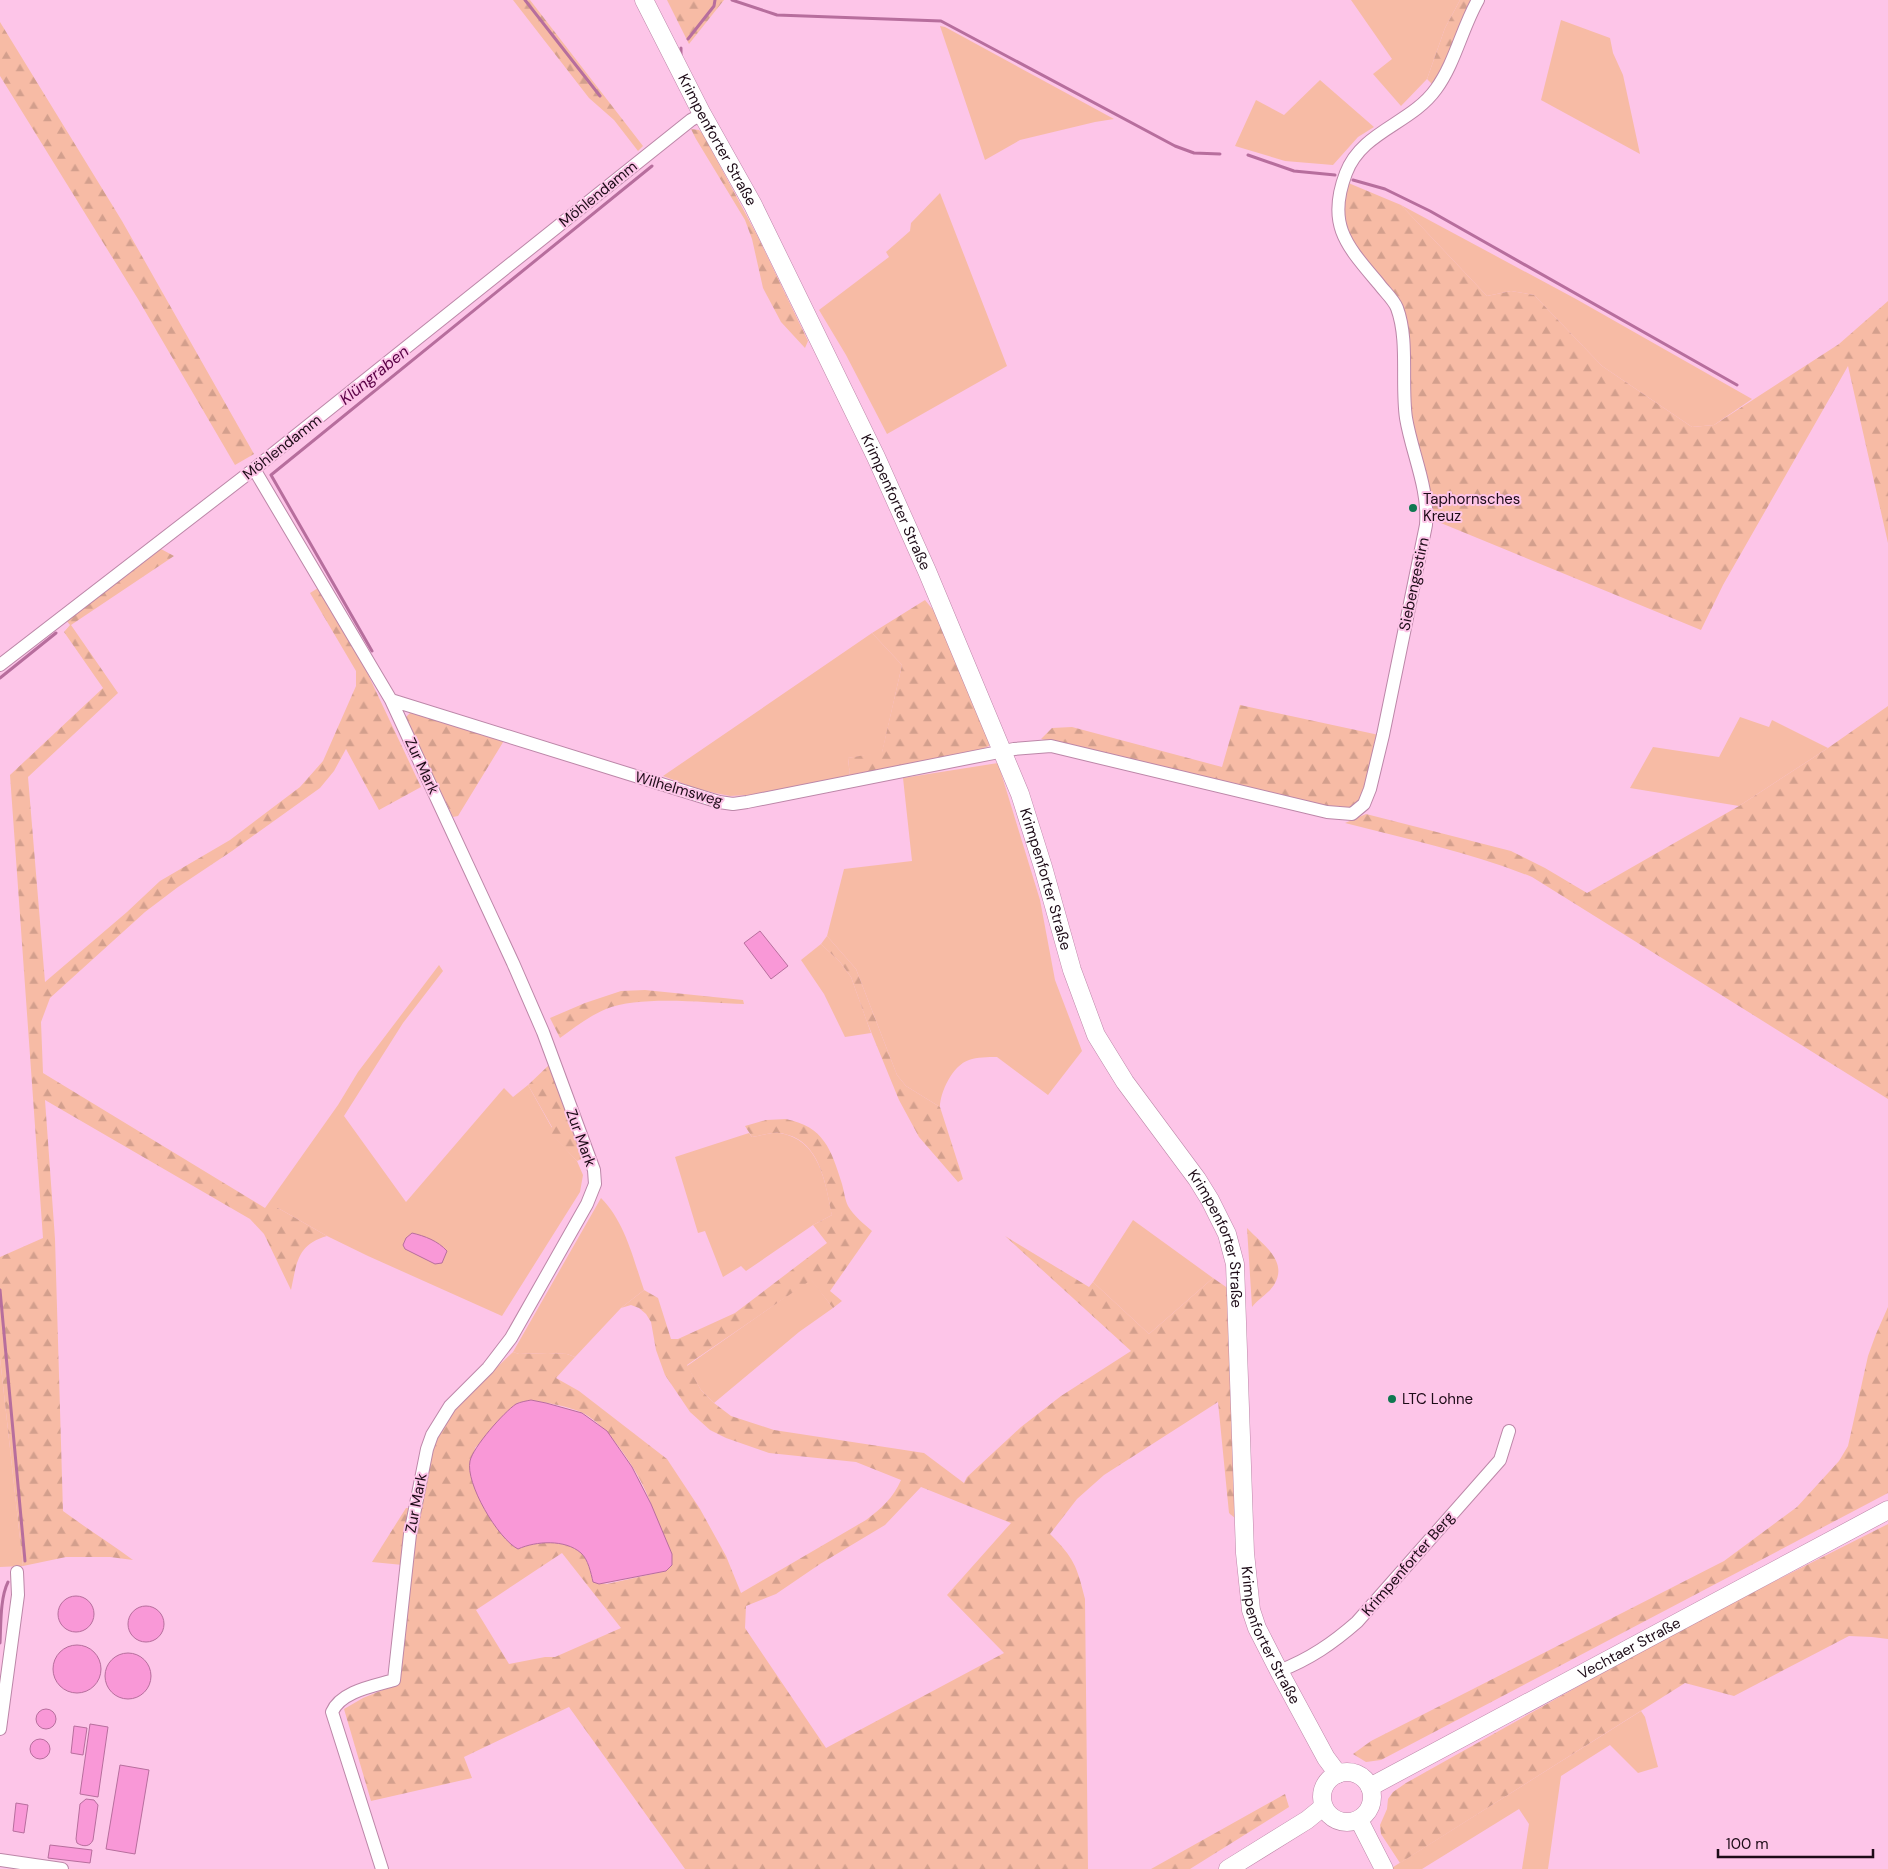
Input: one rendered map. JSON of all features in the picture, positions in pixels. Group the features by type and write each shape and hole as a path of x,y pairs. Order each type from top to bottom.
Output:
{"street":[{"name":"Krimpenforter Straße","path":"644,0 702,114 753,205 876,458 927,571 1020,794 1072,970 1096,1035 1124,1082 1197,1179 1220,1218 1227,1234 1235,1264 1245,1553 1248,1590 1257,1628 1326,1758 1338,1774"},
{"name":"Siebengestirn","path":"1003,753 1033,746 1051,746 1338,814 1352,814 1364,804 1370,789 1385,726 1426,525 1427,503 1406,417 1402,328 1397,307 1363,265 1342,233 1336,212 1346,172 1357,152 1371,139 1416,108 1435,90 1446,70 1469,15 1478,0"},
{"name":"Möhlendamm","path":"0,666 254,469 675,132 702,114"},
{"name":"Zur Mark","path":"254,469 391,700 543,1032 594,1170 595,1184 587,1204 511,1338 488,1368 450,1406 432,1435 427,1449 410,1534 394,1680 362,1689 335,1704 332,1712 382,1869"},
{"name":"Wilhelmsweg","path":"391,700 696,796 733,804 1003,753"},
{"name":"Krimpenforter Berg","path":"1279,1671 1334,1643 1357,1622 1500,1460 1510,1431"},
{"name":"Vechtaer Straße","path":"1370,1787 1888,1510"},
{"path":"0,1728 18,1595 17,1572"},
{"path":"1349,1772 1357,1775 1366,1781 1370,1787 1371,1805 1359,1820 1349,1822 1339,1820 1331,1816 1323,1807 1322,1796 1324,1788 1338,1774 1349,1772"},
{"path":"1228,1869 1307,1820 1323,1807"},
{"path":"1359,1820 1384,1869"},
{"path":"0,1860 62,1869"}],"green space":[{"path":"513,0 530,0 643,146 638,151 614,120 589,98"},
{"path":"667,0 724,0 689,44"},
{"path":"1351,0 1460,0 1445,28 1427,79 1401,106 1373,74 1392,59"},
{"path":"1460,0 1475,0 1434,86 1427,79 1445,28"},
{"path":"1561,20 1610,38 1613,53 1623,75 1640,154 1541,100"},
{"path":"0,22 122,221 254,454 235,465 138,299 0,76"},
{"path":"940,26 1114,119 1020,140 985,160"},
{"path":"1320,80 1374,127 1358,137 1333,165 1285,161 1235,146 1256,100 1284,115"},
{"path":"691,129 699,130 703,134 758,237 808,341 805,348 781,322 763,288 752,239 745,220"},
{"path":"1346,182 1401,205 1487,296 1511,291 1534,295 1602,366 1692,427 1714,425 1839,344 1888,301 1888,543 1848,366 1723,585 1701,630 1436,521 1411,418 1406,328 1345,231 1341,210"},
{"path":"940,193 1007,366 887,434 846,355 819,310 889,257 886,252 910,231 911,223"},
{"path":"1401,205 1576,299 1752,399 1714,425 1692,427 1602,366 1534,295 1511,291 1487,296"},
{"path":"161,549 174,556 71,625 118,693 28,777 45,982 127,912 160,881 230,840 300,787 323,761 356,686 356,671 310,593 318,588 365,668 421,787 379,810 346,749 334,771 320,788 145,912 50,998 41,1022 43,1073 265,1208 278,1208 327,1236 310,1244 300,1256 291,1290 264,1234 250,1219 45,1100 55,1239 63,1511 133,1560 110,1557 66,1557 23,1566 0,1358 0,1257 43,1238 10,775 103,688 64,632 70,625 65,619"},
{"path":"925,600 934,611 989,737 989,746 977,751 850,776 848,758 882,752 902,665 872,633"},
{"path":"872,633 902,665 882,753 848,758 850,776 749,795 730,796 700,790 663,776"},
{"path":"1240,705 1379,735 1361,802 1350,810 1338,810 1041,739 1052,728 1072,727 1222,767"},
{"path":"1888,706 1888,1099 1532,877 1463,854 1345,823 1366,814 1511,851 1545,868 1587,893 1739,806"},
{"path":"413,710 505,739 458,816 453,817 405,718"},
{"path":"1740,717 1769,727 1772,720 1828,748 1739,806 1630,788 1653,747 1719,757"},
{"path":"998,763 1040,900 1055,980 1082,1051 1048,1095 997,1057 969,1060 958,1067 948,1080 942,1094 940,1107 906,1086 897,1075 856,969 827,936 844,869 912,861 903,778"},
{"path":"827,936 856,969 897,1075 906,1086 940,1107 963,1179 958,1182 919,1137 899,1100 851,977 840,962 821,944"},
{"path":"821,944 840,962 851,977 871,1033 845,1037 824,994 801,960"},
{"path":"439,965 443,971 403,1023 344,1116 406,1202 504,1088 513,1097 528,1085 552,1128 549,1131 577,1161 583,1175 580,1192 502,1316 368,1256 327,1236 278,1208 265,1208 338,1105 358,1072"},
{"path":"645,990 743,1000 744,1004 655,1001 620,1005 594,1015 560,1038 550,1018 585,1003 621,991"},
{"path":"549,1065 584,1158 577,1161 548,1131 552,1127 528,1085"},
{"path":"786,1119 799,1123 818,1134 834,1160 848,1206 872,1231 830,1291 842,1301 833,1308 811,1280 687,1365 701,1390 731,1416 774,1430 924,1453 964,1483 967,1477 1021,1427 1061,1396 1131,1351 1005,1236 1089,1287 1093,1282 1149,1334 1213,1278 1229,1289 1236,1519 1229,1513 1218,1402 1104,1475 1077,1499 1050,1534 1074,1563 1085,1599 1088,1869 685,1869 569,1707 464,1757 472,1778 371,1801 344,1709 363,1698 397,1684 414,1534 431,1450 450,1414 513,1352 519,1354 567,1354 575,1357 556,1378 579,1391 667,1459 700,1509 726,1556 741,1593 866,1520 886,1502 898,1486 901,1480 856,1462 769,1453 726,1438 710,1430 690,1412 665,1375 656,1350 651,1322 646,1314 639,1308 631,1305 621,1308 644,1290 658,1298 671,1339 678,1339 735,1313 827,1243 813,1225 832,1215 827,1189 818,1164 812,1152 804,1143 793,1137 776,1133 752,1137 745,1126 766,1120","holes":["531,1400 583,1413 604,1429 614,1440 632,1466 651,1504 666,1571 607,1584 593,1582 586,1559 574,1548 559,1543 542,1543 518,1549 498,1530 472,1481 475,1448 517,1403","921,1487 1011,1523 947,1595 1004,1653 826,1748 745,1628 746,1606 776,1594 820,1564 885,1525","562,1553 621,1628 555,1657 545,1657 509,1664 476,1610"]},
{"path":"749,1133 752,1137 779,1133 793,1137 804,1144 812,1153 823,1176 832,1215 813,1225 746,1271 741,1266 723,1277 705,1231 698,1233 675,1157"},
{"path":"601,1198 622,1229 644,1290 621,1308 575,1357 567,1354 519,1354 513,1352"},
{"path":"1133,1220 1213,1278 1149,1334 1093,1282"},
{"path":"1247,1228 1272,1254 1278,1268 1278,1276 1274,1285 1252,1307"},
{"path":"811,1279 833,1308 799,1332 714,1403 701,1390 687,1366"},
{"path":"1888,1307 1888,1493 1381,1760 1366,1762 1353,1754 1371,1741 1724,1561 1797,1507 1839,1461 1848,1446 1868,1356"},
{"path":"0,1358 23,1566 0,1567"},
{"path":"406,1508 411,1508 403,1565 372,1562"},
{"path":"1888,1524 1888,1639 1849,1636 1734,1696 1685,1683 1400,1863 1381,1834 1380,1825 1387,1809 1388,1799 1393,1792 1406,1783 1686,1626"},
{"path":"1641,1711 1645,1717 1658,1767 1638,1773 1610,1745 1561,1776 1548,1869 1522,1869 1529,1824 1519,1809 1422,1869 1390,1869"},
{"path":"1285,1794 1289,1807 1190,1869 1151,1869"}],"shaded area":[{"path":"760,931 788,966 771,979 744,943"},
{"path":"412,1233 431,1239 447,1251 442,1263 435,1264 405,1249 403,1245 406,1238"},
{"path":"531,1400 582,1413 607,1431 632,1467 651,1504 672,1554 672,1565 666,1571 599,1584 593,1582 586,1559 574,1548 559,1543 542,1543 518,1549 501,1534 478,1496 470,1471 470,1461 477,1447 504,1414 516,1404"},
{"path":"76,1596 89,1601 94,1614 89,1627 76,1632 63,1627 58,1614 63,1601"},
{"path":"146,1606 159,1611 164,1624 159,1637 146,1642 133,1637 128,1624 133,1611"},
{"path":"72,1645 82,1645 94,1652 101,1664 101,1674 94,1686 82,1693 72,1693 64,1689 57,1682 53,1674 53,1664 57,1656 64,1649"},
{"path":"124,1653 132,1653 141,1657 147,1663 151,1676 147,1689 141,1695 132,1699 124,1699 115,1695 109,1689 105,1680 105,1672 109,1663 115,1657"},
{"path":"42,1709 50,1709 56,1715 56,1723 50,1729 42,1729 36,1723 36,1715"},
{"path":"90,1724 108,1727 98,1797 80,1794"},
{"path":"74,1726 87,1728 83,1755 71,1753"},
{"path":"40,1739 47,1742 50,1749 47,1756 40,1759 33,1756 30,1749 33,1742"},
{"path":"120,1765 149,1770 135,1854 106,1849"},
{"path":"86,1799 94,1800 98,1805 93,1840 90,1844 84,1846 77,1843 76,1839 80,1804"},
{"path":"16,1803 28,1805 24,1833 13,1831"},
{"path":"50,1845 92,1850 90,1863 48,1858"}],"waterway":[{"path":"525,0 600,96"},
{"path":"688,39 714,6 715,0"},
{"path":"732,0 777,15 941,21 1175,146 1194,153 1220,154"},
{"path":"681,48 681,55"},
{"path":"1248,155 1294,171 1335,175"},
{"name":"Klüngraben","path":"372,651 271,475 652,166"},
{"path":"1353,180 1385,189 1430,211 1737,385"},
{"path":"0,678 56,633"},
{"path":"0,1290 25,1561"},
{"path":"0,1643 2,1604 8,1582"}],"place":[{"name":"Taphornsches Kreuz","path":"1413,508"},
{"name":"LTC Lohne","path":"1392,1399"}]}
